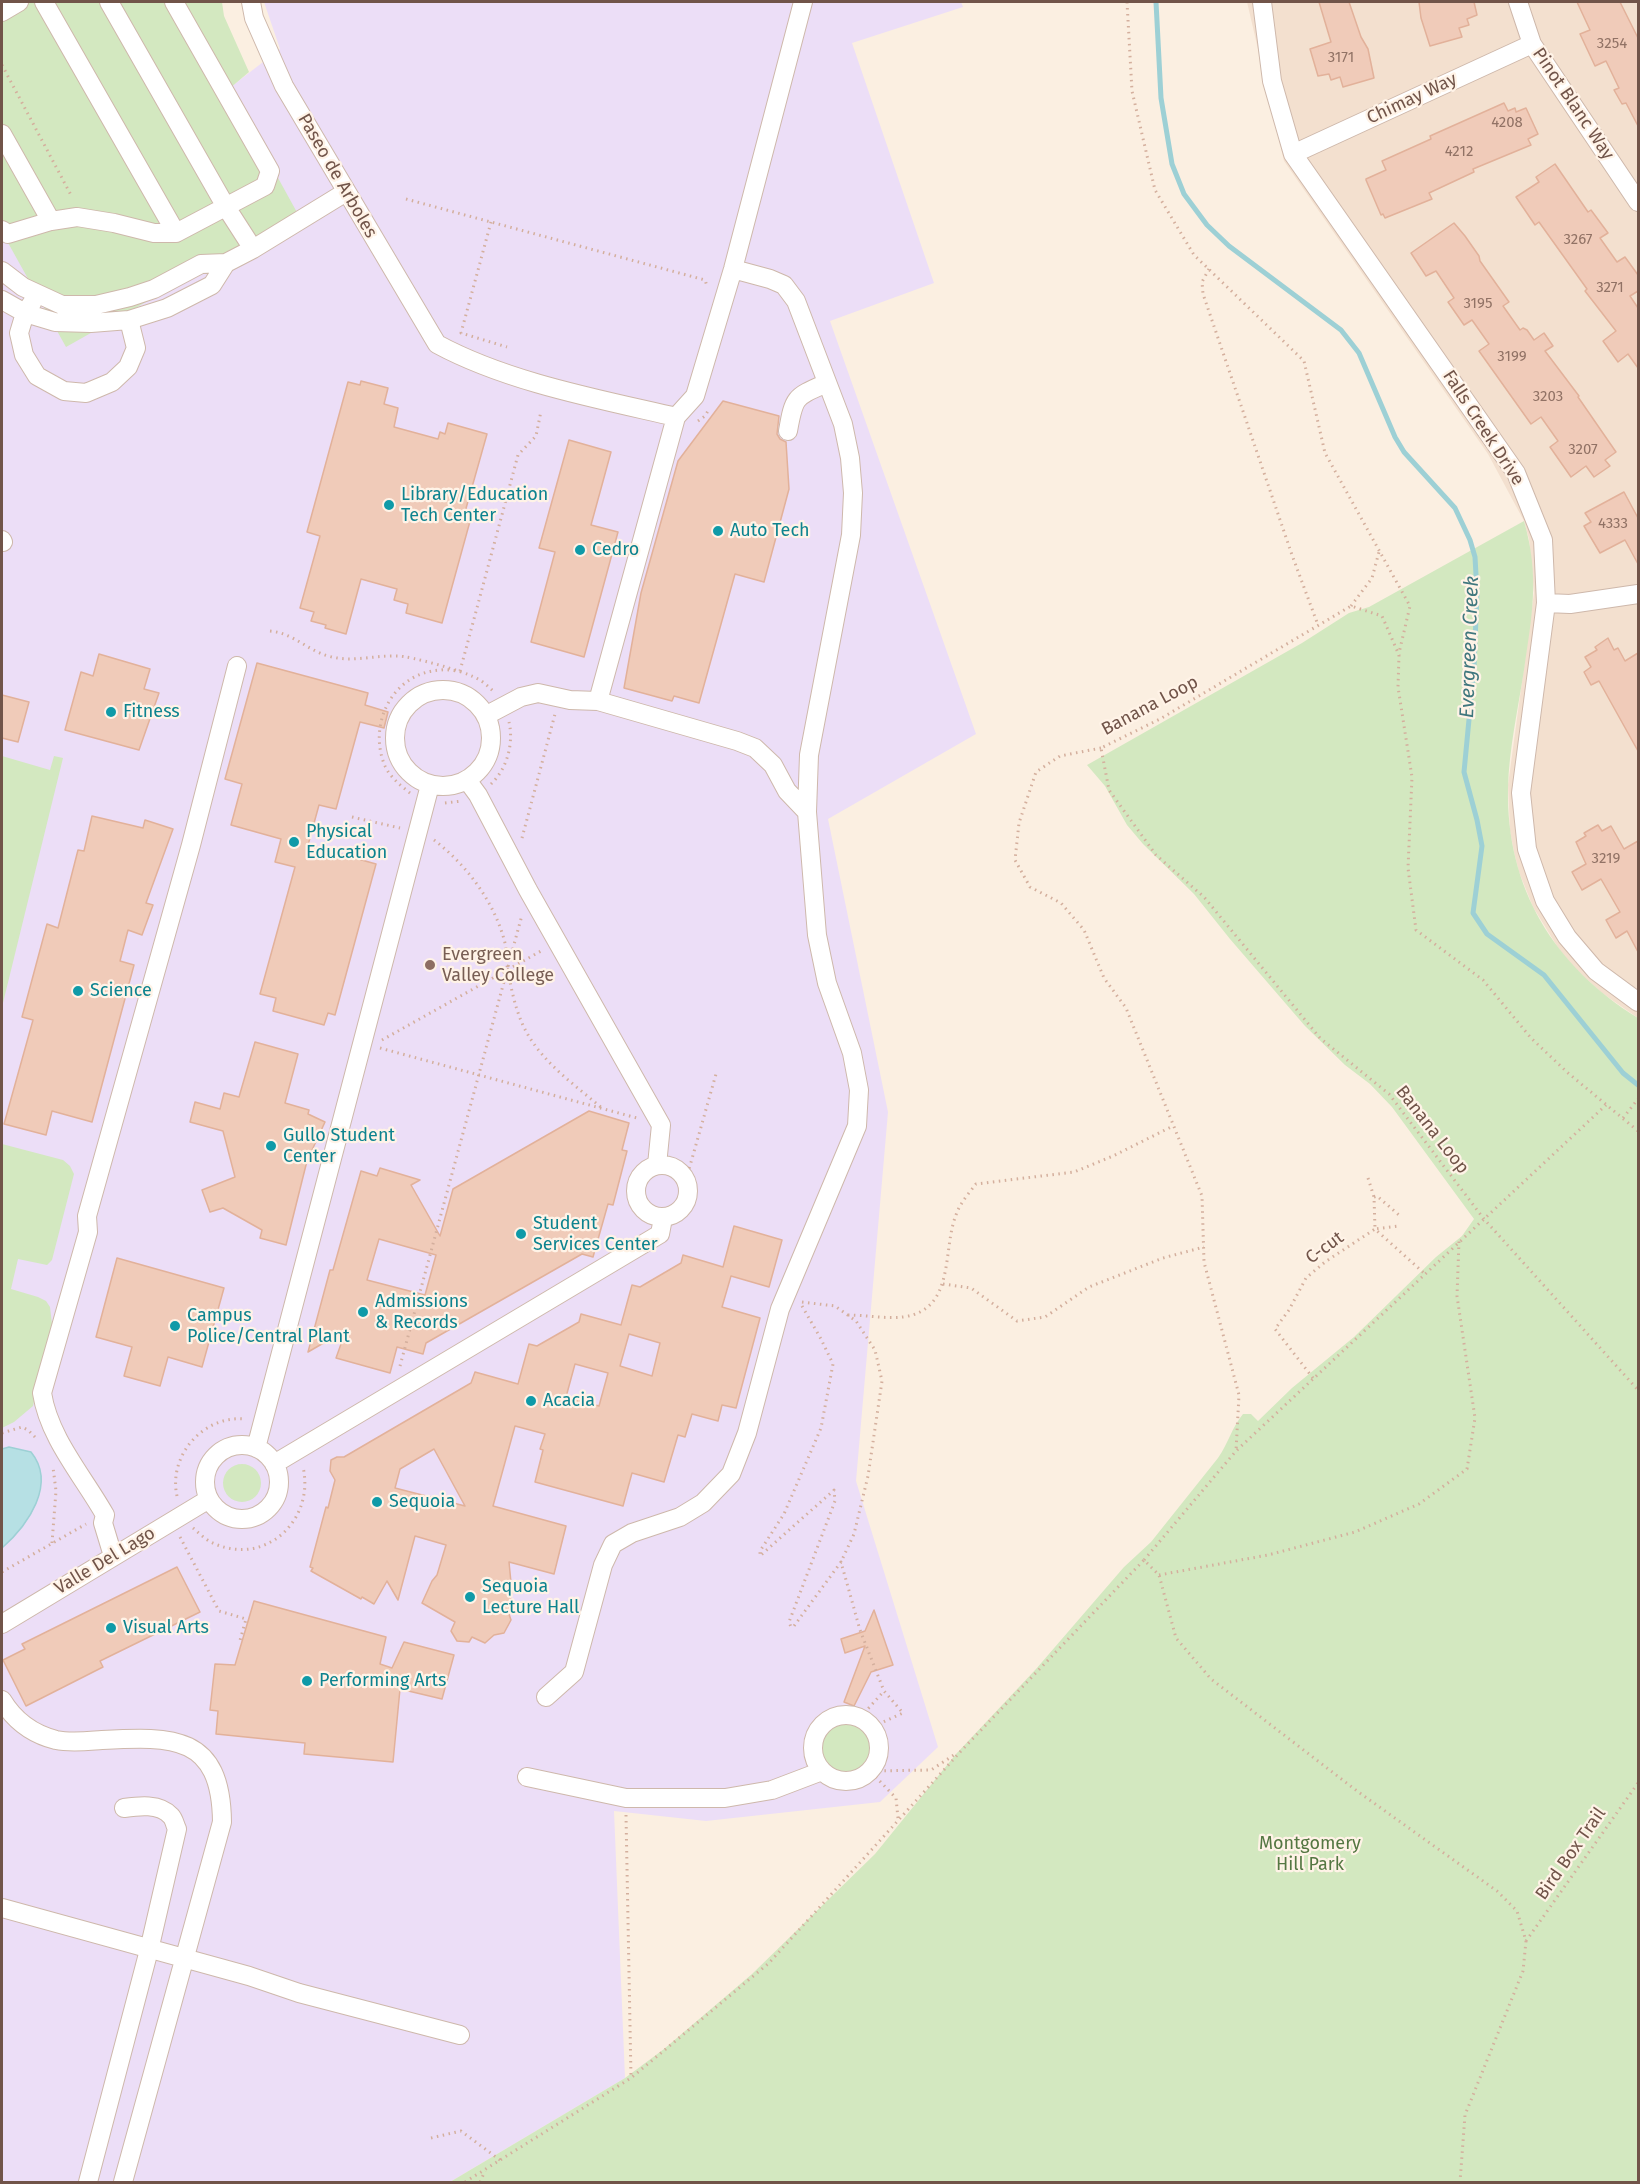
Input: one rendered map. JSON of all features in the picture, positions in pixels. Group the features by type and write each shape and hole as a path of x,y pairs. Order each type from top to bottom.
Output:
{"street":[{"path":"2,12 19,2"},
{"path":"44,2 176,233"},
{"path":"109,2 226,207 253,249"},
{"path":"2,230 8,234 51,221 77,217 154,233 176,233 265,186 270,171 174,2"},
{"name":"Paseo de Arboles","path":"251,2 254,18 284,86 436,344 488,367 585,396 676,417"},
{"path":"598,700 676,417 695,396 733,269 803,2"},
{"name":"Falls Creek Drive","path":"1262,2 1272,81 1293,154 1516,473 1543,540 1546,603 1521,793 1527,849 1545,901 1567,937 1596,972 1638,1002"},
{"name":"Pinot Blanc Way","path":"1518,2 1532,44 1638,202"},
{"name":"Chimay Way","path":"1293,154 1532,44"},
{"path":"2,134 51,221"},
{"path":"2,271 23,287 62,304 96,305 154,289 201,264 226,263 346,192"},
{"path":"2,300 25,313 56,322 91,323 129,320 166,308 212,285 226,263"},
{"path":"546,1697 574,1671 603,1565 612,1544 632,1533 680,1517 703,1503 731,1474 747,1432 780,1309 857,1126 859,1090 852,1053 827,983 816,935 807,812 809,755 851,535 853,504 850,458 843,424 796,301 784,285 733,269"},
{"path":"39,294 25,313 19,333 24,355 37,376 64,391 86,393 112,382 128,367 136,348 129,320"},
{"path":"788,431 792,405 803,394 827,382"},
{"path":"1546,603 1570,604 1638,594"},
{"path":"113,1556 103,1523 105,1515 54,1431 44,1406 42,1393 88,1232 87,1216 191,845 237,666"},
{"path":"428,793 402,764 396,748 395,731 401,714 412,700 427,692 444,689 461,692 476,701 487,715 491,729 492,744 488,759 479,771 472,788"},
{"path":"487,715 521,697 538,693 570,700 598,700 737,741 755,748 773,765 787,790 807,812"},
{"path":"428,793 449,786 472,788"},
{"path":"472,788 661,1125 657,1165"},
{"path":"256,1448 428,793"},
{"path":"657,1165 674,1167 681,1173 686,1180 688,1197 685,1205 672,1216 663,1218 646,1213 637,1198 636,1190 642,1174 657,1165"},
{"path":"274,1464 660,1234 663,1218"},
{"path":"243,1445 256,1448 266,1454 274,1464 278,1475 275,1498 259,1515 248,1519 225,1516 209,1499 205,1487 205,1474 214,1457 230,1447 243,1445"},
{"name":"Valle Del Lago","path":"2,1624 209,1499"},
{"path":"2,1700 19,1722 37,1733 57,1740 79,1742 149,1737 165,1739 194,1750 207,1762 217,1778 222,1797 222,1822 123,2182"},
{"path":"840,1715 852,1715 868,1723 878,1738 879,1749 877,1761 870,1771 862,1778 852,1781 831,1778 822,1772 813,1750 814,1738 820,1728 829,1720 840,1715"},
{"path":"527,1777 626,1798 725,1798 772,1790 822,1772"},
{"path":"88,2182 177,1829 171,1816 161,1809 145,1805 124,1808"},
{"path":"2,1908 249,1976 299,1993 460,2035"}],"path":[{"path":"1127,2 1132,91 1155,190 1194,255 1304,361 1325,453 1410,606 1399,655 1398,687 1412,777 1408,868 1416,930 1483,981 1531,1038 1568,1073 1638,1131"},
{"path":"2,65 72,197"},
{"path":"406,199 705,280 707,290"},
{"path":"492,222 461,333 507,347"},
{"path":"1209,269 1202,282 1203,294 1318,625"},
{"path":"460,671 518,455 536,436 541,411"},
{"path":"1380,551 1371,578 1351,606 1382,616 1399,655"},
{"name":"Banana Loop","path":"1351,606 1160,719 1101,748 1109,790 1156,855 1204,897 1320,1038 1389,1094 1484,1219 1638,1390"},
{"path":"270,631 283,632 314,651 330,657 353,660 399,656 460,671"},
{"path":"460,671 441,669 422,673 406,682 392,695 383,712 379,740 386,767 396,782 410,793 428,793 452,803 472,788"},
{"path":"515,865 559,698"},
{"path":"1101,748 1060,756 1036,772 1019,823 1015,860 1030,886 1060,903 1084,930 1104,978 1126,1008 1202,1196 1204,1262 1239,1395 1236,1451"},
{"path":"352,817 418,831 429,836 450,852 484,894 506,944 514,999 523,1025 553,1067 603,1109"},
{"path":"393,1393 528,890"},
{"path":"558,942 373,1046 661,1125"},
{"path":"686,1180 716,1074"},
{"path":"1623,1118 1638,1099"},
{"path":"465,2182 631,2078 769,1963 961,1750 1144,1560 1236,1451 1606,1104"},
{"path":"848,1315 903,1317 926,1310 943,1284 956,1215 976,1184 1074,1172 1113,1156 1173,1126"},
{"path":"1368,1178 1374,1197 1375,1229 1425,1274"},
{"path":"1374,1197 1377,1196 1399,1215"},
{"path":"1375,1229 1399,1226"},
{"name":"C-cut","path":"1314,1378 1275,1329 1289,1310 1306,1278 1325,1262 1375,1229"},
{"path":"1159,1575 1268,1554 1355,1532 1419,1504 1467,1469 1475,1418 1457,1296 1459,1241"},
{"path":"943,1284 971,1288 1017,1321 1045,1317 1089,1287 1163,1258 1204,1247"},
{"path":"800,1302 835,1306 848,1315 856,1321 875,1350 882,1381 868,1476 854,1534 841,1562 791,1627 789,1622 835,1501 834,1490 760,1556 760,1551 784,1514 821,1428 833,1364 800,1302"},
{"path":"177,1498 178,1464 183,1452 201,1431 226,1420 240,1418 262,1422"},
{"path":"2,1433 22,1427 38,1440"},
{"path":"238,1644 246,1619 219,1611 180,1536 193,1528 215,1544 242,1549 255,1548 280,1536 294,1521 303,1503 305,1476 297,1450"},
{"path":"48,1458 53,1467 56,1491 52,1543"},
{"path":"2,1572 90,1522"},
{"path":"1144,1560 1159,1575 1176,1638 1211,1679 1357,1791 1497,1892 1517,1911 1526,1941 1523,1971 1465,2115 1460,2182"},
{"path":"841,1562 860,1630 884,1691 903,1713 868,1723 866,1711 884,1691"},
{"path":"870,1771 931,1770 961,1750"},
{"path":"870,1771 896,1798 899,1820"},
{"name":"Bird Box Trail","path":"1526,1941 1638,1783"},
{"path":"626,1798 631,2078"},
{"path":"431,2138 461,2131 500,2160"},
{"path":"480,2182 486,2169"}],"shaded area":[{"name":"Evergreen Valley College","path":"264,2 961,2 963,7 852,43 934,283 830,321 976,734 828,819 888,1112 856,1481 938,1747 880,1802 706,1821 614,1811 625,2078 450,2182 2,2182 2,217 228,89 280,49"},
{"path":"1247,2 1638,2 1638,1018 1602,993 1573,967 1560,951 1533,907 1519,872 1514,852 1510,831 1508,785 1534,593 1529,539 1524,521 1488,454 1284,161"}],"green space":[{"path":"2,2 222,2 224,16 249,72 229,89 299,216 66,347 2,232"},
{"name":"Montgomery Hill Park","path":"1524,521 1532,560 1533,596 1508,788 1510,824 1516,859 1526,891 1559,949 1608,997 1638,1018 1638,2182 450,2182 625,2078 664,2049 752,1974 875,1854 956,1754 1036,1669 1124,1567 1151,1542 1218,1458 1243,1414 1251,1414 1258,1421 1292,1388 1354,1337 1436,1257 1462,1236 1474,1219 1392,1107 1370,1084 1345,1065 1305,1026 1194,894 1127,825 1105,786 1087,765 1302,643 1349,613 1369,607"},
{"path":"2,756 50,770 54,756 63,758 2,1007"},
{"path":"2,1144 63,1160 74,1174 52,1260 47,1265 18,1259 11,1289 46,1301 50,1307 52,1324 33,1406 14,1422 2,1428"},
{"path":"242,1464 255,1470 261,1483 255,1496 242,1502 229,1496 223,1483 229,1470"},
{"path":"846,1722 864,1729 871,1747 864,1765 846,1772 828,1765 821,1747 828,1729"}],"water":[{"path":"9,1447 31,1452 38,1464 41,1477 36,1503 29,1516 12,1539 2,1548 2,1449"}],"building":[{"path":"1319,2 1349,2 1361,37 1368,49 1374,78 1343,87 1340,77 1331,80 1329,74 1318,76 1310,49 1331,42"},
{"path":"1419,2 1474,2 1477,15 1467,19 1469,25 1459,28 1462,37 1430,46 1421,18"},
{"path":"1577,2 1620,2 1638,38 1638,126 1626,103 1622,104 1614,90 1619,88 1606,61 1595,66 1580,34 1590,30"},
{"path":"1504,103 1508,111 1515,108 1516,112 1526,108 1538,134 1528,139 1531,145 1473,169 1474,172 1429,193 1432,199 1385,218 1383,214 1381,215 1366,179 1386,170 1382,161 1431,139 1430,136"},
{"path":"1555,164 1588,212 1591,210 1608,233 1600,238 1617,262 1625,257 1638,275 1638,291 1630,296 1638,308 1638,368 1628,354 1618,362 1603,341 1616,331 1585,291 1587,289 1539,222 1535,225 1516,197 1539,182 1536,177"},
{"path":"1454,223 1509,302 1503,306 1520,330 1523,328 1527,330 1534,340 1544,333 1553,346 1545,351 1579,396 1616,452 1605,460 1610,466 1594,477 1586,466 1571,477 1550,447 1558,441 1541,417 1531,424 1479,351 1489,344 1472,320 1464,325 1448,302 1454,298 1436,271 1426,276 1411,253"},
{"name":"Library/Education Tech Center","path":"361,381 388,388 384,404 398,408 394,427 438,439 440,432 445,434 448,423 487,434 465,512 472,514 442,623 406,613 408,604 394,600 397,589 361,579 346,634 311,621 314,612 300,608 320,536 307,532 348,382 360,385"},
{"name":"Auto Tech","path":"723,401 779,416 777,434 786,442 789,489 764,582 735,574 699,703 674,696 672,701 624,688 641,593 678,461"},
{"name":"Cedro","path":"569,440 611,452 591,525 618,532 584,657 531,642 555,552 539,548"},
{"path":"1624,492 1638,518 1638,564 1625,540 1600,553 1584,526 1591,522 1585,513"},
{"path":"1608,638 1614,650 1618,648 1625,661 1638,653 1638,751 1599,681 1591,685 1584,672 1591,667 1585,657 1597,650 1595,647"},
{"name":"Fitness","path":"99,654 150,669 144,689 159,693 139,750 65,730 81,672 93,676"},
{"name":"Physical Education","path":"257,663 368,693 365,705 388,712 384,728 360,722 336,809 319,805 308,845 376,864 335,1015 328,1013 324,1025 273,1011 276,998 260,994 295,867 275,862 281,839 231,825 242,784 225,779"},
{"path":"2,695 29,702 18,742 2,738"},
{"name":"Science","path":"92,816 143,828 145,820 173,829 146,903 153,905 142,935 128,930 120,961 134,965 92,1122 52,1111 46,1135 4,1124 33,1020 22,1017 47,924 58,928 78,850 84,851"},
{"path":"1598,825 1602,831 1611,826 1624,849 1638,841 1638,952 1627,931 1616,938 1606,920 1620,912 1601,879 1582,890 1572,872 1586,864 1576,842 1586,836 1584,833"},
{"name":"Gullo Student Center","path":"255,1042 298,1054 285,1103 309,1110 308,1114 325,1122 307,1161 286,1245 260,1238 262,1230 223,1208 210,1212 202,1190 235,1177 223,1131 190,1122 195,1102 220,1109 224,1093 239,1097"},
{"name":"Student Services Center","path":"589,1111 629,1123 622,1150 627,1151 613,1205 608,1204 593,1257 582,1254 426,1343 423,1354 397,1347 390,1373 336,1358 346,1330 308,1352 330,1270 333,1270 361,1171 377,1176 380,1168 420,1180 411,1185 440,1236 453,1189","holes":["379,1239 436,1255 425,1295 367,1280"]},
{"name":"Acacia","path":"734,1226 782,1240 769,1287 731,1276 722,1307 760,1318 736,1408 722,1405 718,1421 692,1414 685,1437 678,1435 664,1482 632,1473 623,1506 535,1482 543,1450 540,1449 545,1434 515,1426 493,1506 566,1526 554,1574 509,1562 512,1593 508,1611 511,1620 504,1633 494,1635 485,1643 472,1637 469,1642 457,1641 451,1631 455,1622 422,1603 437,1575 446,1545 415,1536 398,1600 387,1581 374,1604 311,1571 313,1568 310,1567 335,1480 330,1471 331,1460 344,1457 471,1383 475,1372 518,1384 529,1344 537,1346 579,1322 581,1314 621,1325 632,1285 640,1287 681,1263 683,1255 723,1267","holes":["629,1334 660,1343 652,1376 620,1366","575,1364 608,1373 599,1406 566,1397","434,1449 465,1506 395,1488 400,1469"]},
{"name":"Campus Police/Central Plant","path":"117,1258 224,1288 202,1367 168,1357 160,1386 124,1376 132,1347 96,1337"},
{"name":"Visual Arts","path":"177,1567 200,1612 100,1661 103,1667 26,1706 3,1660 25,1649 22,1644"},
{"name":"Performing Arts","path":"254,1601 386,1637 380,1664 392,1668 404,1642 454,1655 442,1699 400,1689 393,1762 304,1754 305,1743 216,1734 218,1711 210,1710 215,1664 235,1665"},
{"path":"874,1610 893,1665 871,1672 854,1706 844,1702 865,1646 845,1653 841,1639 865,1631"}],"waterway":[{"name":"Evergreen Creek","path":"1156,2 1161,98 1172,164 1184,194 1207,225 1229,246 1341,330 1359,353 1395,437 1404,452 1455,508 1470,540 1475,557 1477,593 1474,667 1464,772 1482,846 1473,913 1487,934 1544,975 1623,1073 1638,1085"}],"place":[{"name":"Library/Education Tech Center","path":"389,505"},
{"name":"Auto Tech","path":"718,531"},
{"name":"Cedro","path":"580,550"},
{"name":"Fitness","path":"111,712"},
{"name":"Physical Education","path":"294,842"},
{"name":"Evergreen Valley College","path":"430,965"},
{"name":"Science","path":"78,991"},
{"name":"Gullo Student Center","path":"271,1146"},
{"name":"Student Services Center","path":"521,1234"},
{"name":"Admissions & Records","path":"363,1312"},
{"name":"Campus Police/Central Plant","path":"175,1326"},
{"name":"Acacia","path":"531,1401"},
{"name":"Sequoia","path":"377,1502"},
{"name":"Sequoia Lecture Hall","path":"470,1597"},
{"name":"Visual Arts","path":"111,1628"},
{"name":"Performing Arts","path":"307,1681"}]}
